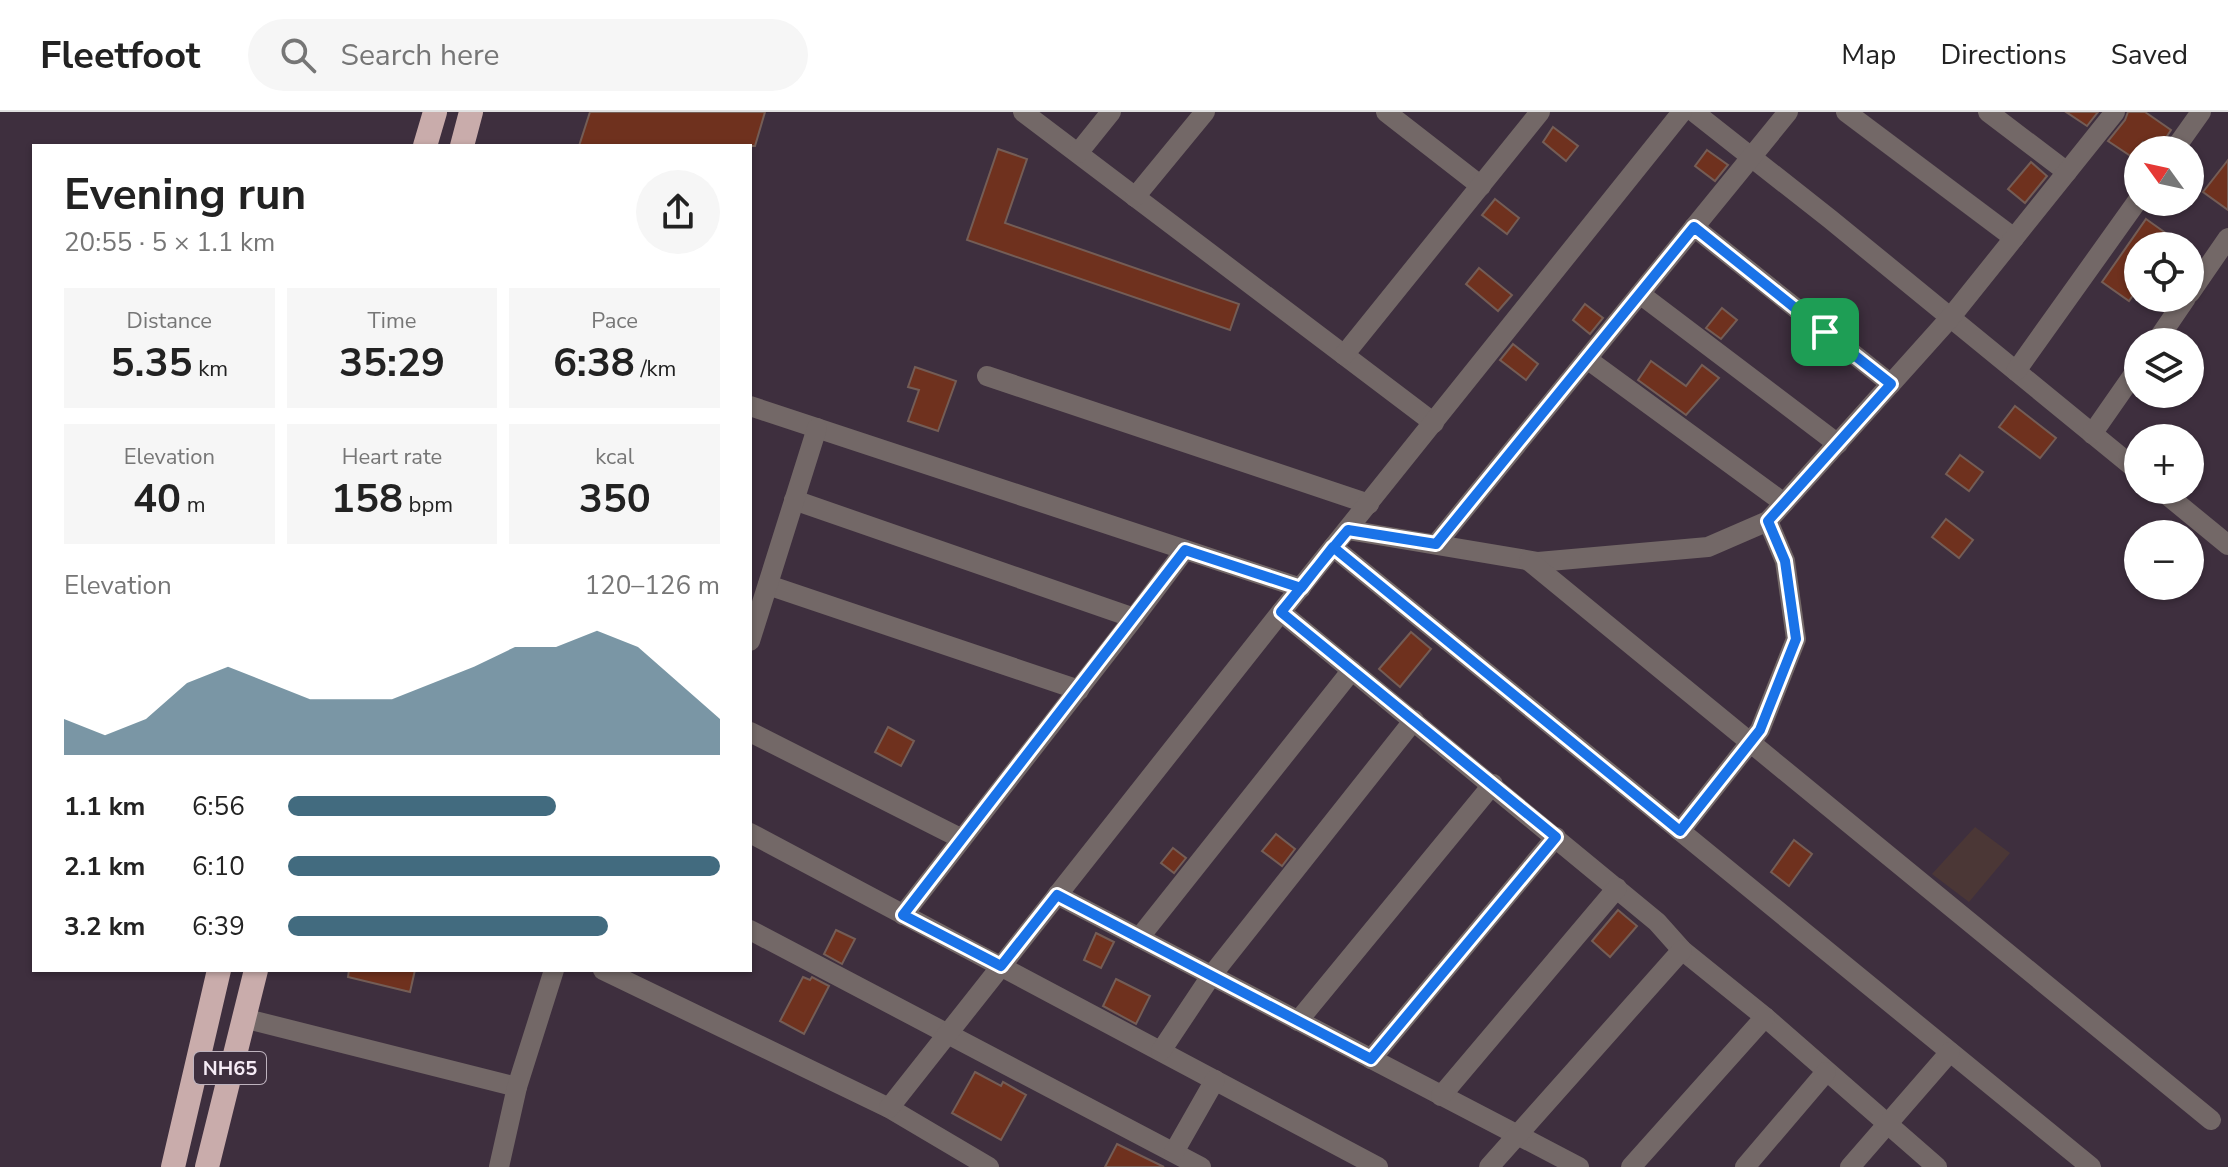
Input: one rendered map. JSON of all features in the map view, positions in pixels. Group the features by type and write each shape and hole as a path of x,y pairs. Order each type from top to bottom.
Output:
{"highway":[{"path":"426,144 435,112"},
{"path":"463,144 471,112"},
{"name":"NH65","path":"173,1167 219,972"},
{"name":"NH65","path":"207,1167 255,972"}],"street":[{"path":"1023,112 1434,423"},
{"path":"1078,153 1111,112"},
{"path":"1135,197 1205,112"},
{"path":"1386,112 1481,186"},
{"path":"889,1108 1682,112"},
{"path":"1694,112 2124,460"},
{"path":"1436,544 1788,112"},
{"path":"1846,112 2014,238"},
{"path":"1988,112 2067,172"},
{"path":"1348,530 1538,562 1708,547 1768,521 1950,318 2115,112"},
{"path":"2184,136 2201,112"},
{"path":"1344,355 1481,186 1534,114"},
{"path":"2016,371 2127,216"},
{"path":"1694,227 1891,384"},
{"path":"2204,273 2228,238"},
{"path":"1640,294 1838,444"},
{"path":"1587,359 1784,503"},
{"path":"987,376 1369,504"},
{"path":"2092,434 2124,388"},
{"path":"752,407 1301,588"},
{"path":"752,635 817,428"},
{"path":"794,500 1134,618"},
{"path":"2178,504 2228,545"},
{"path":"1680,831 1760,730 1796,639 1785,561 1768,521"},
{"path":"1333,547 2091,1167"},
{"path":"903,915 1185,550"},
{"path":"1529,561 2211,1120"},
{"path":"768,585 1079,690"},
{"path":"1281,612 1617,888 1657,922 1682,950 1765,1017 1937,1167"},
{"path":"1139,938 1352,670"},
{"path":"1161,1051 1211,976 1414,720"},
{"path":"752,733 962,839"},
{"path":"1298,1021 1493,784"},
{"path":"752,834 1378,1167"},
{"path":"1371,1059 1556,837"},
{"path":"1441,1096 1617,888"},
{"path":"1057,895 1579,1167"},
{"path":"752,931 1187,1162 1215,1080"},
{"path":"1489,1167 1682,950"},
{"path":"499,1167 517,1087 553,972"},
{"path":"607,972 889,1108 989,1167"},
{"path":"1631,1167 1765,1017"},
{"path":"243,1018 517,1087"},
{"path":"1850,1167 1950,1052"},
{"path":"1745,1167 1826,1072"}],"shaded area":[{"path":"1975,827 2010,853 1969,902 1932,874"}],"building":[{"path":"590,112 765,112 755,146 580,144"},
{"path":"2066,112 2098,112 2087,126"},
{"path":"2128,112 2145,112 2171,130 2167,136 2124,136 2124,152 2108,141"},
{"path":"1553,127 1578,146 1566,161 1543,142"},
{"path":"998,149 1027,159 1005,223 1239,304 1230,330 967,240"},
{"path":"1707,150 1728,165 1715,181 1695,166"},
{"path":"2228,160 2228,210 2204,191"},
{"path":"2031,162 2047,176 2025,203 2008,189"},
{"path":"1495,199 1519,218 1507,234 1482,215"},
{"path":"2146,219 2164,232 2137,232"},
{"path":"2124,250 2124,297 2102,282"},
{"path":"1479,268 1512,295 1498,311 1466,284"},
{"path":"1585,304 1603,318 1590,334 1573,320"},
{"path":"1722,308 1737,320 1721,339 1706,328"},
{"path":"1513,344 1538,364 1526,380 1500,360"},
{"path":"1651,361 1686,386 1702,365 1719,378 1686,415 1638,380"},
{"path":"915,367 956,381 938,431 908,421 919,390 908,387"},
{"path":"2015,406 2056,438 2040,458 1999,427"},
{"path":"1960,455 1983,472 1969,491 1946,474"},
{"path":"1946,519 1973,540 1959,558 1932,537"},
{"path":"1411,632 1431,649 1400,687 1379,669"},
{"path":"888,727 914,741 901,766 875,752"},
{"path":"1276,834 1295,849 1282,866 1262,851"},
{"path":"1794,840 1812,854 1789,886 1771,872"},
{"path":"1173,848 1186,858 1174,873 1161,863"},
{"path":"1618,910 1637,926 1610,957 1592,941"},
{"path":"836,930 855,939 842,964 824,954"},
{"path":"1096,933 1114,942 1101,968 1084,960"},
{"path":"349,972 415,972 410,992 348,977"},
{"path":"803,977 810,980 812,977 829,986 804,1034 780,1021"},
{"path":"1116,979 1150,996 1136,1024 1103,1006"},
{"path":"975,1072 1026,1095 1001,1140 952,1113"},
{"path":"1117,1144 1164,1167 1105,1167"}],"route":[{"path":"1825,332 1694,227 1436,544 1348,530 1333,547 1301,588 1281,612 1556,837 1371,1059 1057,895 1001,966 903,915 1185,550 1301,588 1333,547 1680,831 1760,730 1796,639 1785,561 1768,521 1891,384 1825,332"}]}
